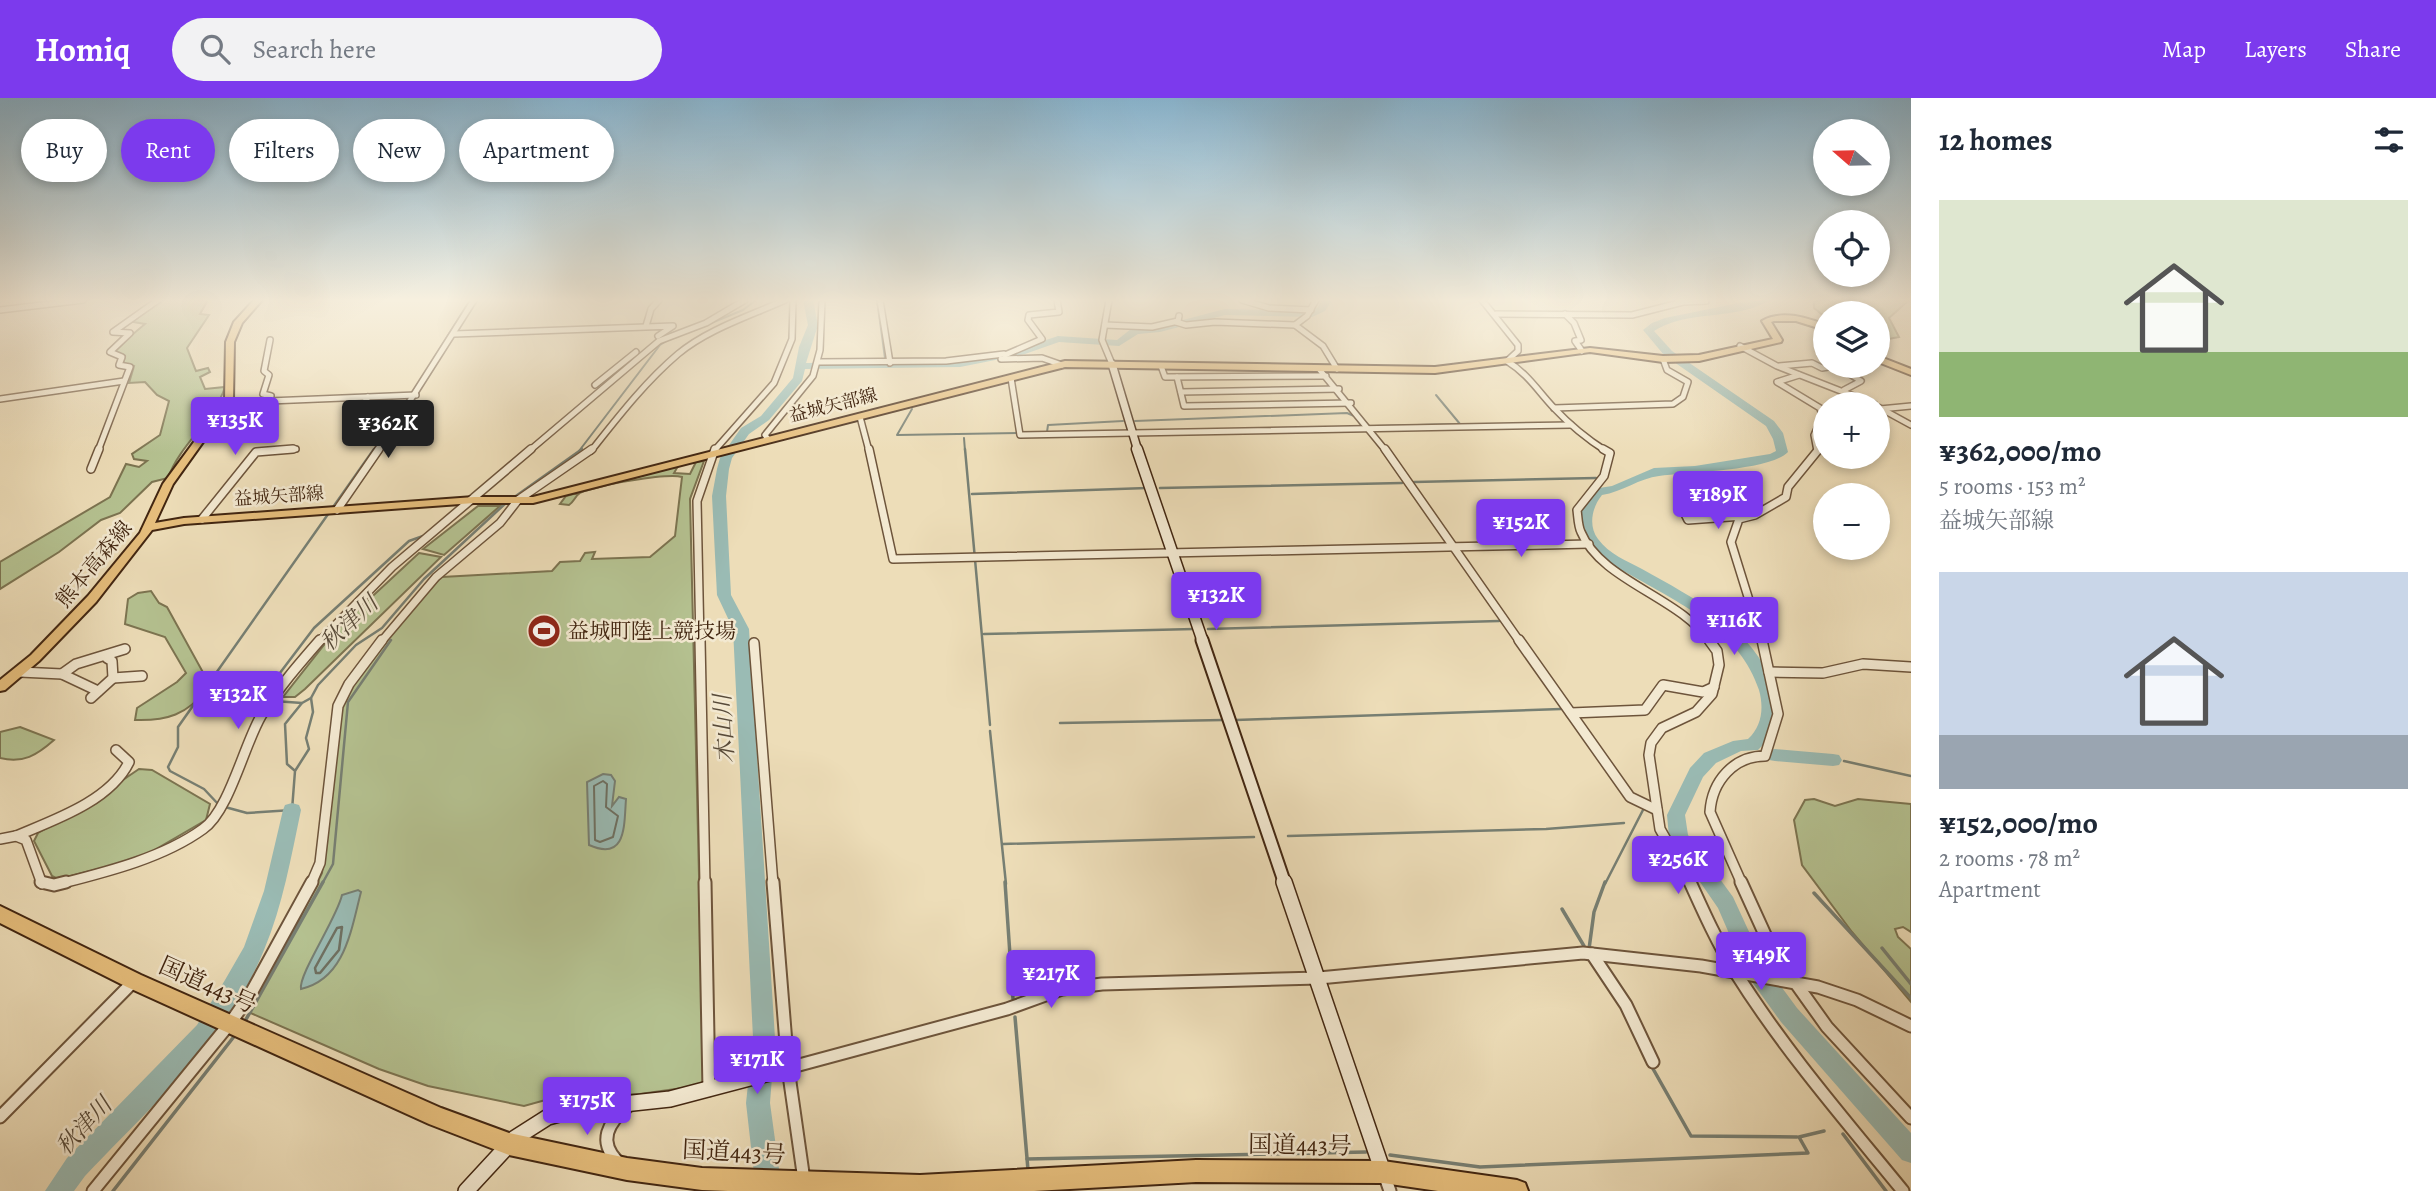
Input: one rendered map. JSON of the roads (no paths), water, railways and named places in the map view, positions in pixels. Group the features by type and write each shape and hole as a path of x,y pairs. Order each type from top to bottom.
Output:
{"highway":[{"name":"国道443号","path":"0,914 134,981 237,1026 354,1083 509,1144 627,1169 706,1183 804,1182 920,1186 1258,1170 1517,1191"}],"main road":[{"name":"熊本高森線","path":"0,688 20,672 126,561 149,527 168,484 229,400 230,351"},
{"name":"益城矢部線","path":"149,527 202,519 478,500 533,500 1062,365 1112,364 1323,372 1337,369 1435,370 1582,351"},
{"name":"益城矢部線","path":"1582,351 1622,352 1667,359 1699,358 1723,351"},
{"path":"1890,364 1911,372"}],"street":[{"path":"91,469 130,367 118,365 122,357 111,351"},
{"path":"268,351 264,371 269,375 263,394 271,396 270,401 416,395"},
{"path":"337,510 443,351"},
{"path":"595,385 640,351"},
{"path":"16,836 26,840 42,884 54,885 127,867 204,829 217,815 260,718 285,681 334,624 392,567 478,500 559,422 647,351"},
{"path":"93,1191 237,1026 287,932 320,863 338,706 349,684 436,577 500,523 516,500 591,451 626,407 684,351"},
{"path":"713,1089 697,501 711,454 774,383 787,351"},
{"path":"768,439 765,435 808,385 817,364 818,351"},
{"path":"888,351 890,363"},
{"path":"943,365 1006,356 1018,351"},
{"path":"1106,351 1172,552 1387,1182"},
{"path":"1326,351 1337,369"},
{"path":"1518,351 1507,361 1525,372 1554,408 1586,439 1610,453 1611,461 1602,481 1577,510 1578,529 1589,544 1618,570 1700,630 1716,649 1720,661 1714,687 1703,706 1656,732 1651,740 1649,760 1658,824 1738,972 1789,1049 1903,1191"},
{"path":"1749,351 1777,366 1848,392"},
{"path":"817,364 946,361 1006,356 1057,361 1062,365"},
{"path":"1554,408 1673,404 1684,397 1688,382 1667,370 1667,359"},
{"path":"1777,366 1813,364"},
{"path":"1161,366 1165,377 1253,377 1323,372 1370,428 1630,797 1657,810"},
{"path":"1679,504 1688,520 1755,515 1786,497 1788,487 1819,449 1814,435 1822,417 1820,408 1777,382 1799,375"},
{"path":"1177,377 1184,406 1351,403"},
{"path":"1253,377 1267,405"},
{"path":"1011,378 1020,435 1571,425"},
{"path":"1844,390 1861,381 1856,378"},
{"path":"0,399 124,381"},
{"path":"1181,392 1339,389"},
{"path":"380,403 385,396"},
{"path":"360,409 368,397"},
{"path":"1890,407 1911,406"},
{"path":"1890,414 1910,424"},
{"path":"860,417 877,478 893,559 1589,544"},
{"path":"202,519 256,452 296,449"},
{"path":"1746,516 1739,519 1731,542 1756,614 1778,714 1765,756 1749,756 1730,768 1710,802 1710,812 1772,950 1790,982 1827,1027 1910,1116"},
{"path":"754,643 788,1068 804,1182"},
{"path":"62,674 85,660 107,658 125,649"},
{"path":"107,658 112,661 113,678"},
{"path":"1769,672 1824,673 1863,664 1911,667"},
{"path":"20,672 62,674 94,694 113,678 142,676"},
{"path":"1571,713 1645,710 1663,685 1703,692 1714,687"},
{"path":"0,839 16,836 77,808 121,776 129,762 116,750"},
{"path":"1592,954 1626,1005 1653,1062"},
{"path":"466,1191 486,1174 509,1144 533,1124 564,1110 629,1105 713,1089 1007,1009 1062,989 1102,984 1319,978 1592,954 1738,972 1790,982 1834,992 1911,1026"},
{"path":"0,1117 134,981"},
{"path":"627,1169 614,1159 605,1147 604,1138 608,1125 629,1105"}],"water":[{"path":"603,774 611,775 615,781 612,806 619,797 626,799 621,838 617,845 601,849 589,845 587,782"},
{"path":"358,890 361,892 354,922 337,964 316,984 301,989 305,972 342,895"}],"waterway":[{"path":"434,358 438,351"},
{"name":"秋津川","path":"579,451 655,351"},
{"name":"木山川","path":"769,1191 758,1103 764,1038 741,629 724,595 719,496 726,458 745,431 765,418 798,379 803,351"},
{"path":"884,351 885,358"},
{"path":"802,366 960,364 1024,351"},
{"path":"1666,351 1766,420 1777,433 1782,452 1774,457 1695,470 1654,472 1615,489 1598,492 1590,502 1586,515 1586,528 1591,540 1608,556 1681,597 1736,638 1761,673 1768,693 1768,722 1757,741 1752,746 1739,745 1710,758 1696,773 1676,815 1679,837 1726,903 1755,968 1789,1015 1911,1151"},
{"path":"1374,426 1460,424 1436,395"},
{"path":"912,409 897,435 1018,433"},
{"path":"1135,421 1347,413 1354,416"},
{"path":"373,451 395,420"},
{"path":"1047,432 1048,425 1123,421"},
{"path":"964,438 965,451"},
{"path":"219,805 204,789 170,771 168,767 178,747 178,727 374,449"},
{"name":"秋津川","path":"513,498 582,449"},
{"path":"965,449 990,725"},
{"path":"1414,482 1596,478"},
{"path":"1160,488 1402,483"},
{"path":"972,494 1147,488"},
{"name":"秋津川","path":"311,698 318,685 356,645 382,628 424,579 507,502"},
{"path":"268,701 263,701 267,690 314,628 409,541 423,536"},
{"path":"1208,629 1499,621"},
{"path":"984,634 1194,629"},
{"path":"322,884 333,864 348,702 391,640"},
{"name":"秋津川","path":"225,807 247,813 292,810 295,771 309,749 306,738 313,712 311,698"},
{"path":"302,703 311,698"},
{"path":"274,701 302,703"},
{"path":"294,770 287,764 285,724 302,703"},
{"path":"1236,720 1561,709"},
{"path":"1060,723 1223,720"},
{"path":"990,731 1006,884"},
{"path":"1775,755 1833,760"},
{"path":"1844,761 1911,776"},
{"path":"1605,884 1644,808"},
{"name":"秋津川","path":"58,1191 76,1167 205,1032 233,987 254,950 274,891 292,810"},
{"path":"1288,836 1546,829 1624,823"},
{"path":"1003,844 1254,837"},
{"path":"244,1023 323,882"},
{"path":"1005,882 1013,999"},
{"path":"1589,949 1594,912 1605,882"},
{"path":"1814,893 1911,998"},
{"path":"1562,909 1584,946"},
{"path":"1882,948 1911,984"},
{"path":"1015,1017 1027,1159"},
{"path":"113,1191 236,1034"},
{"path":"1652,1067 1691,1136 1797,1137"},
{"path":"1390,1155 1480,1167 1808,1153 1799,1137 1824,1131"},
{"path":"1843,1134 1886,1191"},
{"path":"1027,1159 1366,1152"},
{"path":"1027,1159 1028,1170"}],"place":[{"name":"益城町陸上競技場","path":"544,631"}]}
